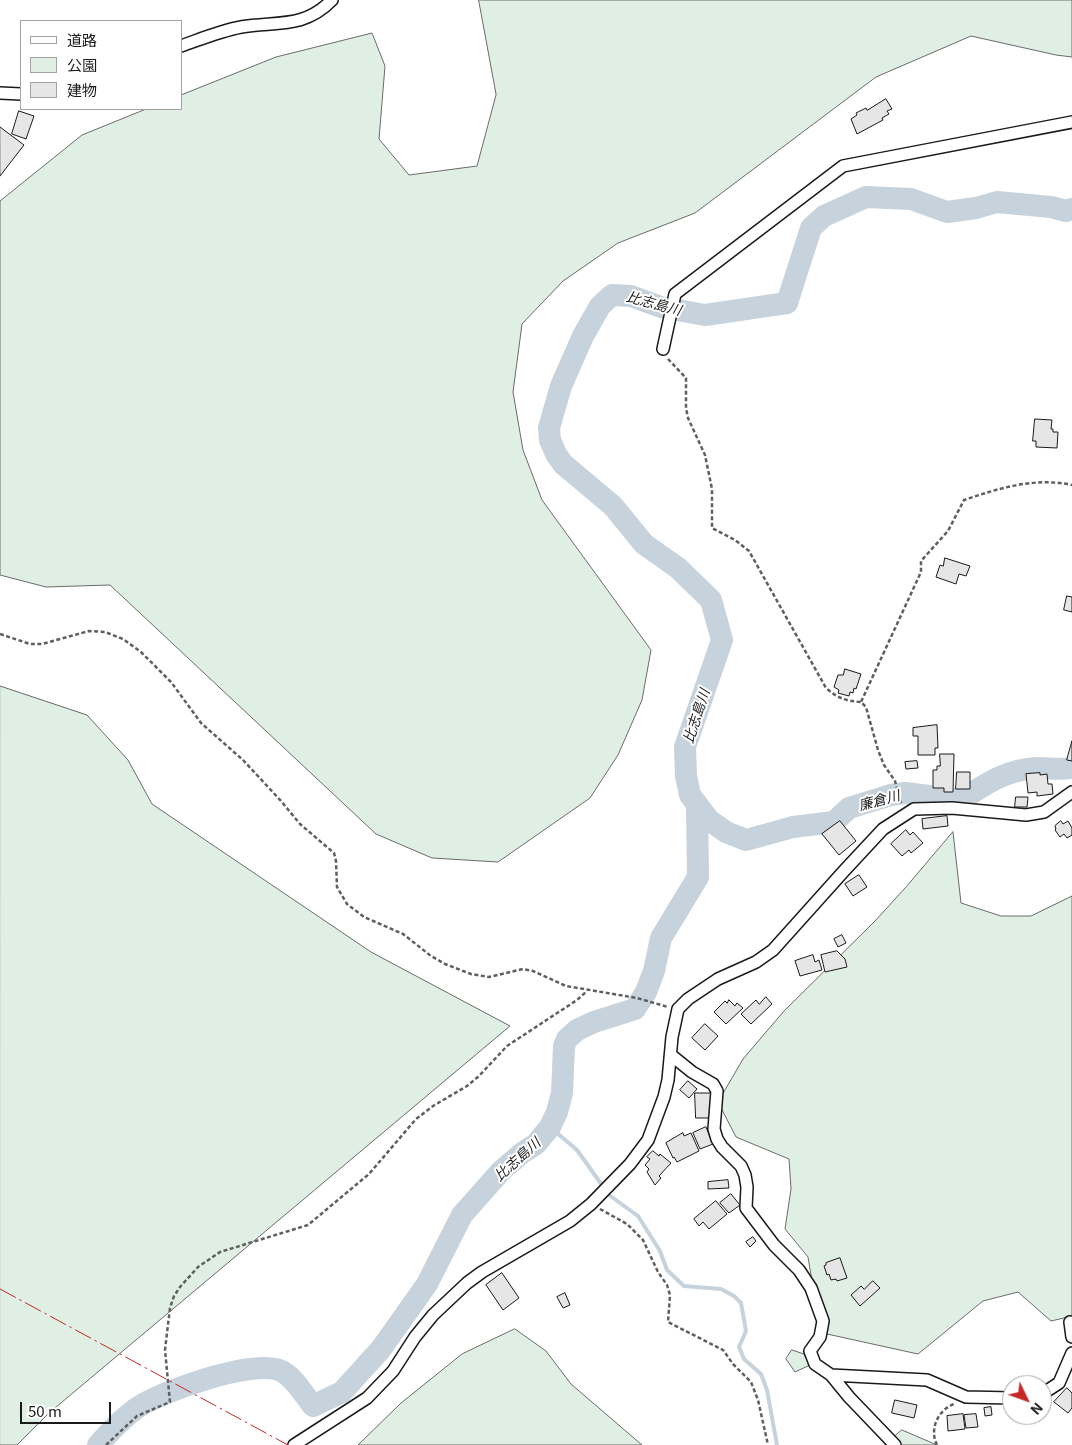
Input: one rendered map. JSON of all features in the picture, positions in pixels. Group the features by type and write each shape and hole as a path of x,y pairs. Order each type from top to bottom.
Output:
{"street":[{"path":"182,46 217,32 242,27 298,22 312,16 332,0"},
{"path":"0,93 20,94"},
{"path":"663,349 675,294 843,166 1072,122"},
{"path":"294,1445 367,1398 393,1371 415,1337 433,1315 467,1283 482,1272 570,1220 591,1204 630,1164 648,1140 664,1097 668,1080 672,1037 678,1009 688,999 718,978 756,962 773,950 884,829 914,808 952,808 1026,815 1044,812 1072,792"},
{"path":"671,1055 692,1072 713,1084 717,1091 714,1129 722,1147 741,1166 745,1174 747,1187 746,1208 774,1245 799,1270 811,1288 823,1321 820,1337 810,1351 815,1364 831,1375 849,1398 895,1445"},
{"path":"1070,1322 1072,1337"},
{"path":"1052,1388 1059,1383 1072,1354"},
{"path":"831,1375 927,1380 966,1397 1002,1398"}],"path":[{"path":"663,349 667,358 686,378 688,418 705,455 712,489 712,528 735,540 749,551 826,688 833,695 848,702 861,702 866,707 884,765 895,781 899,796"},
{"path":"861,702 920,572 921,561 948,531 964,500 1019,484 1044,482 1072,485"},
{"path":"0,634 30,644 42,644 89,631 105,632 123,639 141,652 171,682 201,723 244,760 300,824 334,853 337,887 347,904 364,918 403,934 431,956 445,964 470,974 490,977 523,969 533,971 566,986 637,998 656,1004"},
{"path":"106,1445 136,1416 170,1402 165,1350 170,1308 174,1296 180,1287 198,1267 220,1252 308,1225 369,1174 416,1120 433,1106 467,1086 507,1046 577,1000 587,991"},
{"path":"591,1204 626,1224 643,1240 658,1272 667,1286 670,1296 668,1322 723,1350 751,1382 758,1400 768,1445"},
{"path":"937,1445 934,1439 934,1428 941,1411 948,1406 963,1401 966,1397"}],"green space":[{"path":"479,0 1072,0 1072,57 971,36 876,77 695,213 618,243 563,281 522,324 513,392 523,450 542,500 651,650 642,700 618,755 590,798 498,862 432,858 376,834 110,585 46,587 0,575 0,201 82,135 144,110 182,110 182,95 276,57 372,33 385,66 379,139 409,175 477,166 496,95"},
{"path":"0,686 87,715 128,760 152,804 371,952 510,1026 49,1413 17,1445 0,1445"},
{"path":"953,832 961,903 1001,916 1031,916 1072,896 1072,1316 1051,1321 1018,1292 983,1301 918,1354 827,1334 814,1293 808,1257 785,1229 791,1189 789,1159 736,1137 718,1102 743,1059 784,1011 875,921"},
{"path":"515,1329 546,1351 571,1384 642,1445 358,1445 401,1403 462,1354"},
{"path":"792,1350 804,1354 810,1365 795,1372 786,1359"},
{"path":"902,1430 937,1445 885,1445"}],"building":[{"path":"886,99 892,109 887,111 889,114 882,118 883,120 857,134 851,119 857,115 856,113 866,108 867,110"},
{"path":"19,111 34,116 26,139 12,134"},
{"path":"0,127 24,145 0,176"},
{"path":"1035,419 1052,420 1051,429 1053,429 1053,432 1058,432 1057,448 1036,447 1036,441 1033,441"},
{"path":"945,558 970,566 966,576 959,574 956,584 936,577 940,565 943,566"},
{"path":"1067,596 1072,597 1072,612 1064,610"},
{"path":"845,669 861,674 856,689 854,688 853,693 850,692 849,696 838,693 839,690 834,687 838,675 843,675"},
{"path":"937,725 938,748 935,748 935,755 918,755 918,736 913,736 913,728"},
{"path":"1072,741 1072,761 1067,760"},
{"path":"940,754 954,754 953,792 944,792 944,788 933,788 933,770 937,770 937,766 940,766"},
{"path":"917,761 918,768 906,769 905,762"},
{"path":"957,772 970,772 970,789 956,789"},
{"path":"1040,773 1040,775 1047,774 1048,784 1052,784 1053,794 1037,796 1037,792 1028,793 1026,774"},
{"path":"1016,797 1028,797 1027,807 1015,807"},
{"path":"947,816 948,826 923,829 922,819"},
{"path":"840,821 856,841 839,855 822,834"},
{"path":"1061,821 1063,824 1068,821 1072,828 1072,835 1067,838 1064,834 1060,837 1055,830 1055,826"},
{"path":"906,830 910,835 913,832 923,843 911,853 909,850 902,856 891,844"},
{"path":"859,875 867,887 853,896 845,884"},
{"path":"842,935 846,943 838,947 834,939"},
{"path":"837,951 845,959 847,967 825,972 821,955"},
{"path":"813,955 815,962 819,960 822,970 800,976 795,961"},
{"path":"766,997 772,1004 751,1024 741,1014 756,1000 759,1004"},
{"path":"729,1000 735,1006 737,1003 743,1008 726,1024 714,1012 725,1001 727,1003"},
{"path":"705,1024 718,1036 705,1050 692,1038"},
{"path":"688,1081 697,1089 689,1098 680,1090"},
{"path":"695,1093 711,1093 711,1118 696,1118"},
{"path":"706,1127 713,1144 700,1149 693,1133"},
{"path":"683,1133 684,1136 691,1133 699,1151 677,1162 666,1143"},
{"path":"653,1151 671,1163 659,1176 661,1178 655,1185 647,1172 649,1169 645,1165 650,1159 647,1157"},
{"path":"728,1180 729,1188 708,1189 708,1182"},
{"path":"731,1194 740,1205 729,1213 720,1203"},
{"path":"716,1201 727,1214 709,1229 703,1222 699,1226 694,1219"},
{"path":"753,1237 756,1241 750,1247 746,1242"},
{"path":"840,1258 847,1278 837,1281 836,1279 831,1280 824,1266 826,1263"},
{"path":"502,1273 519,1298 503,1310 486,1285"},
{"path":"873,1281 880,1288 860,1306 851,1295 861,1286 864,1289"},
{"path":"565,1293 570,1305 563,1308 557,1297"},
{"path":"1067,1388 1072,1393 1072,1408 1068,1413 1054,1402"},
{"path":"895,1400 917,1405 914,1418 892,1413"},
{"path":"991,1407 992,1415 985,1416 984,1408"},
{"path":"963,1414 965,1429 948,1431 947,1416"},
{"path":"976,1414 978,1427 966,1428 964,1415"}],"waterway":[{"name":"比志島川","path":"1072,209 1066,211 1051,207 997,202 976,208 947,212 911,199 866,197 824,216 811,228 787,303 705,315 661,307 631,296 612,295 600,306 583,336 561,386 549,428 550,440 563,464 613,506 644,544 678,568 711,600 722,640 685,747 686,776 690,795 709,820 726,832 746,840 793,827 834,822 849,808 891,795 905,793 961,800 996,779 1025,769 1072,768"},
{"name":"比志島川","path":"98,1445 126,1416 149,1401 185,1386 228,1373 248,1369 266,1368 279,1370 294,1381 313,1406 342,1392 381,1349 427,1284 462,1215 501,1171 536,1144 550,1127 557,1112 562,1093 564,1046 567,1039 577,1030 594,1022 635,1009 646,992 654,971 661,938 698,877 697,806"},
{"path":"550,1127 577,1150 609,1195 638,1216 660,1251 667,1270 684,1286 721,1289 734,1296 741,1303 746,1331 739,1347 744,1359 761,1374 767,1390 777,1445"}],"power":[{"path":"0,1289 288,1445"}],"water label":[{"name":"廉倉川","path":"879,800"}]}
